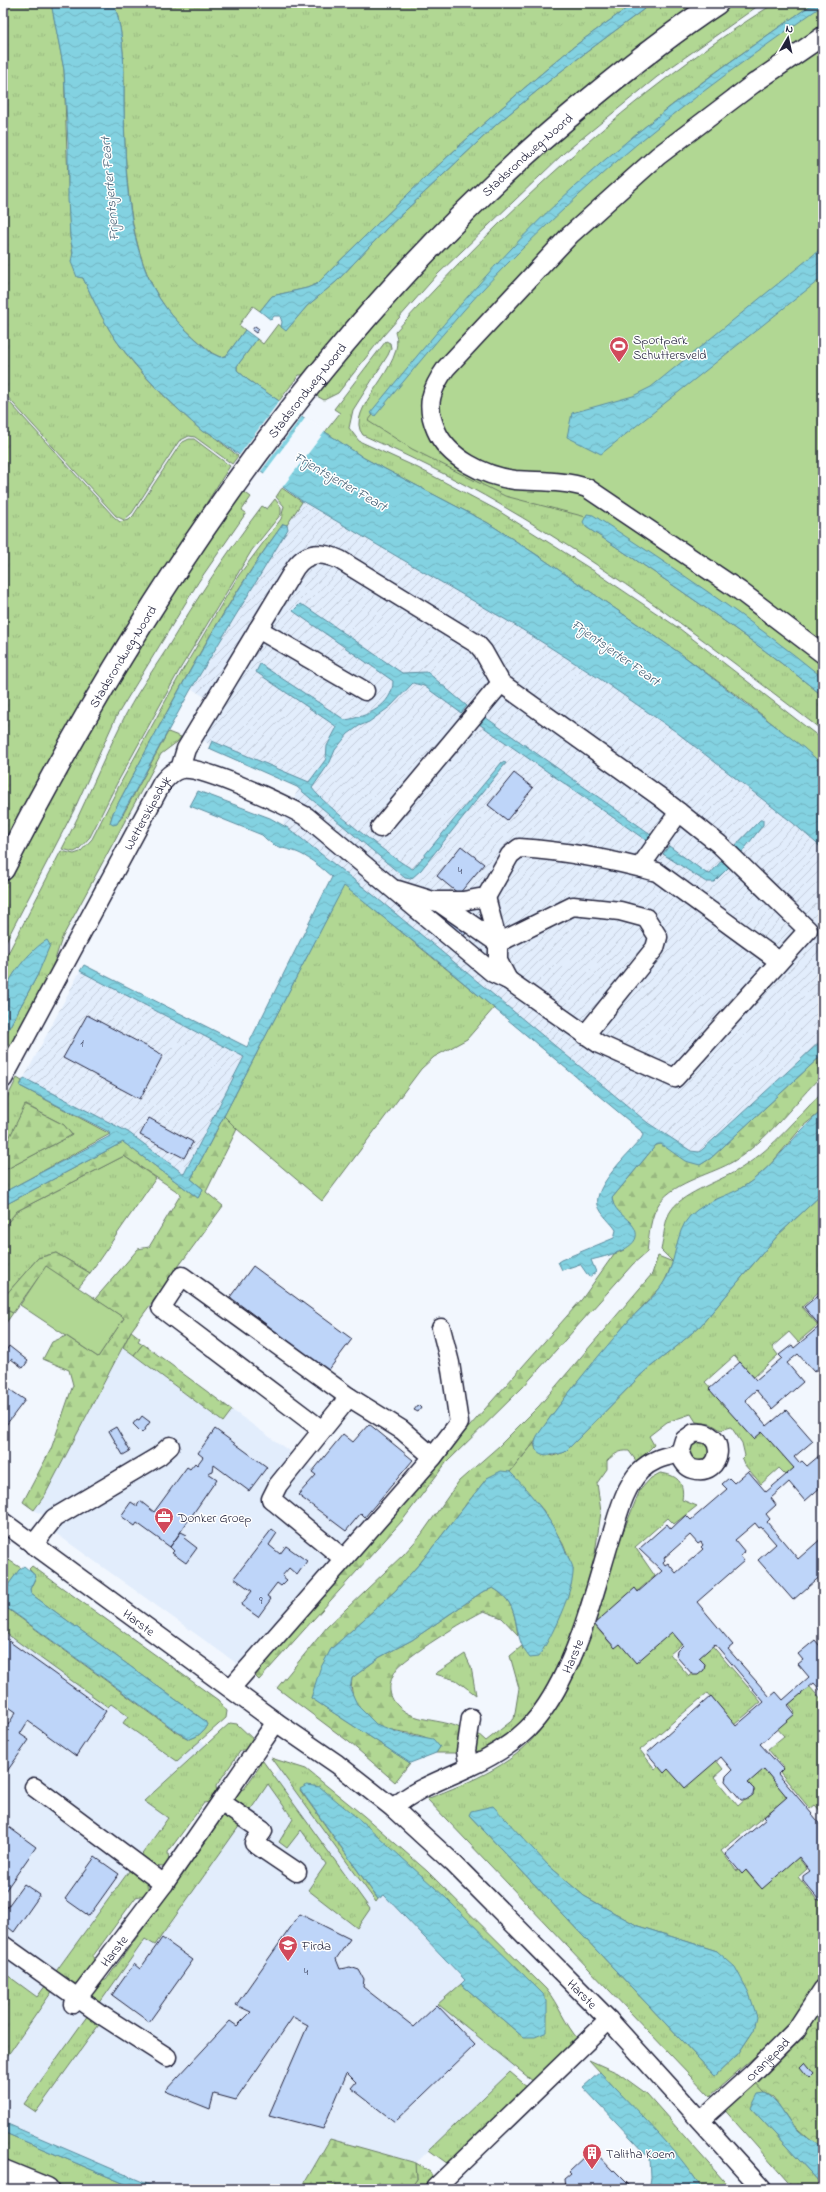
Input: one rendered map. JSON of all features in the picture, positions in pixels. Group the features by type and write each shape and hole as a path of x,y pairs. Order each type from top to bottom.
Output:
{"main road":[{"name":"Stadsrondweg-Noord","path":"3,869 36,805 106,683 168,582 236,483 306,390 372,309 431,245 504,173 624,71 717,3"},
{"path":"3,2171 47,2189"}],"street":[{"path":"823,36 752,84 658,156 570,236 446,368 434,386 430,401 430,418 440,440 451,452 471,465 513,480 570,482 587,488 740,591 823,654"},
{"path":"180,769 186,748 300,561 308,556 326,554 340,560 477,644 483,651 501,683 679,812 719,844 808,930 779,961 657,872 640,867 546,849 519,848 510,855 485,899"},
{"path":"258,628 365,691"},
{"path":"380,828 501,683"},
{"name":"Wetterskipsdyk","path":"3,1079 162,783 170,774 180,769 202,771 290,808 306,817 332,836 493,973 508,980 585,1035 613,1052 675,1078 779,961"},
{"path":"640,867 679,812"},
{"path":"392,888 434,901 450,908 498,943"},
{"path":"434,901 463,901 479,898 485,899"},
{"path":"485,899 490,908 498,943 498,961 508,980"},
{"path":"498,943 573,906 620,911 646,918 658,937 655,948 585,1035"},
{"path":"322,1430 161,1308 182,1276 349,1397 402,1430 433,1457"},
{"path":"231,1688 260,1653 433,1457 459,1423 450,1363 441,1328"},
{"path":"344,1559 271,1499 278,1485 349,1397"},
{"path":"33,1545 54,1518 158,1456 170,1446"},
{"name":"Harste","path":"393,1808 417,1790 494,1754 513,1742 542,1715 563,1677 574,1650 626,1493 639,1472 655,1458 680,1453"},
{"name":"Harste","path":"3,1522 276,1722 337,1764 393,1808 453,1863 609,2020 762,2189"},
{"path":"469,1767 466,1751 471,1718"},
{"name":"Harste","path":"75,2001 164,1884 276,1722"},
{"path":"34,1787 164,1884"},
{"path":"221,1802 263,1831 254,1843 297,1872"},
{"path":"3,1945 75,2001 167,2057"},
{"name":"Oranjepad","path":"701,2120 756,2070 796,2030 821,1995"},
{"path":"435,2188 609,2020"}],"shaded area":[{"path":"302,502 518,627 600,679 675,731 793,823 823,849 823,1039 699,1152 684,1148 648,1123 372,894 283,824 298,789 297,787 209,748 210,745 203,740 222,708 192,689 288,529 287,525"},
{"path":"80,971 244,1056 184,1174 24,1078"},
{"path":"123,1347 223,1422 232,1410 313,1468 370,1518 239,1665 40,1522 43,1515 34,1510 45,1495"},
{"path":"3,1613 197,1736 214,1755 37,1997 3,1972"},
{"name":"Firda","path":"281,1765 378,1899 384,1895 465,1980 461,1983 539,2044 416,2163 330,2139 301,2189 159,2189 3,2122 3,2062 53,1990 99,2004 145,1938 155,1945"}],"green space":[{"path":"3,3 51,3 52,6 64,70 70,237 77,276 83,278 111,333 135,365 168,400 203,432 208,432 238,456 232,464 195,437 189,436 179,441 132,513 124,520 116,516 3,392"},
{"path":"114,3 634,3 583,40 523,89 404,198 317,284 307,288 272,296 260,311 253,306 239,325 245,330 226,356 220,357 212,353 182,326 166,308 153,287 143,263 136,238 127,183 124,130 123,54 118,16"},
{"path":"652,3 702,3 305,375 299,375 279,401 248,380 237,370 237,366 257,339 263,344 278,324 286,330 307,306 337,281 387,228 498,123 560,72"},
{"path":"735,3 762,3 657,77 564,153 437,275 383,336 338,393 324,400 315,395 333,371 457,231 546,149 667,53"},
{"path":"775,3 814,3 712,75 652,121 581,182 513,247 819,8 819,3 823,3 584,494 586,527 766,651 823,696 823,731 745,671 626,584 543,530 484,495 433,468 363,435 359,425 361,413 393,358 397,345 395,332 482,241 574,154 622,114 671,75 722,38"},
{"name":"Sportpark Schuttersveld","path":"823,3 823,687 586,517 505,496 412,449 368,421 463,306 549,218 662,119 766,38"},
{"path":"386,341 390,343 391,348 388,355 353,410 349,428 359,441 418,468 497,510 594,571 680,629 823,740 823,765 747,703 681,654 540,557 488,523 364,458 325,432 340,413 334,409"},
{"path":"3,395 120,522 129,520 133,516 181,443 189,439 194,439 230,466 106,661 3,846"},
{"path":"282,488 302,502 287,525 283,524 236,593 152,739 113,813 110,823 120,820 168,732 181,737 177,742 161,754 62,938 52,969 3,1061 3,1039 38,974 15,972 3,997 3,963 61,851 74,854 80,852 92,839 119,786 182,671 239,575 281,519 284,506 276,497"},
{"path":"243,491 251,497 242,510 246,513 199,581 116,717 74,810 3,947 3,888 17,860 87,736 160,613"},
{"path":"275,499 281,507 281,514 252,550 180,669 116,785 90,837 78,850 74,852 62,849 114,738 137,694 236,541 262,506 267,509"},
{"path":"344,885 494,1008 467,1039 434,1057 421,1069 322,1201 237,1129 224,1116"},
{"path":"823,1054 823,1074 758,1143 746,1153 725,1166 685,1183 675,1189 660,1202 652,1220 647,1252 633,1264 523,1387 446,1463 402,1521 259,1680 252,1673 582,1299 614,1254 624,1250 631,1224 614,1207 612,1198 656,1145 661,1144 700,1165 711,1158"},
{"path":"17,1078 22,1081 20,1086 110,1134 3,1193 3,1171 72,1135 64,1125 26,1105 3,1151 3,1106"},
{"path":"823,1091 823,1110 803,1126 770,1165 752,1181 732,1194 713,1200 683,1229 673,1262 661,1250 667,1218 677,1203 705,1186 735,1172 754,1159 785,1131"},
{"path":"25,1105 64,1125 72,1135 3,1171 3,1151"},
{"path":"224,1116 237,1129 206,1192 223,1206 131,1331 45,1495 34,1510 23,1502 51,1449 73,1385 69,1370 43,1359 52,1342 66,1336 98,1357 124,1318 95,1299 138,1249 149,1247 181,1194 124,1156 17,1211 3,1228 3,1206 123,1142 198,1198 203,1189 191,1179"},
{"path":"124,1156 156,1178 90,1273 56,1253 38,1258 3,1298 3,1228 17,1211"},
{"path":"823,1193 823,1288 802,1307 818,1325 798,1342 789,1332 772,1347 778,1355 754,1377 734,1356 705,1382 752,1434 760,1428 796,1468 787,1476 779,1468 761,1484 744,1464 742,1459 745,1456 742,1443 731,1427 721,1430 711,1424 696,1422 691,1414 667,1422 649,1436 654,1445 637,1462 629,1451 615,1454 607,1461 607,1469 597,1483 601,1512 593,1567 555,1679 534,1713 518,1728 473,1759 476,1732 486,1741 514,1719 519,1688 510,1656 522,1646 523,1650 571,1585 573,1569 563,1544 543,1510 510,1472 534,1443 536,1450 553,1456 565,1452 645,1371 701,1325 778,1235"},
{"path":"56,1253 90,1273 78,1288 46,1267 13,1313 3,1308 3,1298 38,1258"},
{"path":"658,1256 673,1262 663,1285 626,1324 576,1384 549,1419 534,1443 510,1472 487,1478 421,1562 395,1591 331,1649 311,1698 410,1763 395,1782 349,1742 277,1688 327,1627 404,1554 421,1535 459,1481 499,1446 539,1406 652,1274"},
{"path":"46,1266 124,1318 98,1357 20,1305"},
{"path":"3,1308 13,1313 3,1327"},
{"path":"131,1331 140,1338 138,1341 143,1344 134,1355 123,1347"},
{"path":"143,1344 232,1410 223,1422 134,1355"},
{"path":"700,1441 707,1444 710,1451 707,1458 700,1461 693,1458 690,1451 693,1444"},
{"path":"660,1473 675,1478 681,1484 683,1494 682,1500 697,1506 674,1524 668,1518 635,1547 655,1576 596,1627 611,1644 621,1636 670,1627 683,1643 670,1654 689,1676 701,1667 692,1657 709,1642 761,1702 734,1725 707,1693 640,1750 655,1769 663,1762 711,1754 723,1769 714,1777 738,1806 755,1791 745,1779 761,1765 788,1797 721,1851 737,1871 743,1867 759,1886 797,1856 807,1869 798,1877 817,1900 823,1896 823,1982 779,2035 710,2096 427,1799 478,1778 494,1769 523,1749 536,1736 547,1720 640,1490 651,1478","holes":["469,1815 548,1865 584,1896 638,1926 717,1951 754,2030 738,2054 715,2076"]},
{"path":"4,1557 21,1568 3,1592 3,1558"},
{"path":"32,1566 218,1700 227,1711 226,1718 177,1761 123,1723 128,1716 111,1704 108,1707 3,1631 3,1613 8,1609 179,1734 189,1739 200,1734 207,1725 205,1721 31,1594 30,1589 36,1577 29,1569"},
{"path":"493,1588 505,1598 512,1608 518,1635 502,1618 484,1611 452,1629 410,1657 396,1670 390,1684 390,1693 394,1702 405,1711 420,1718 460,1728 461,1740 458,1753 436,1753 440,1747 434,1742 419,1735 377,1725 358,1707 352,1691 352,1678 380,1657 412,1640 482,1592"},
{"path":"465,1654 471,1667 476,1695 456,1680 435,1674"},
{"path":"809,1686 823,1702 823,1814 815,1805 810,1809 779,1771 783,1767 768,1749 784,1736 776,1727 795,1711 789,1704"},
{"path":"230,1723 237,1724 255,1741 249,1750 241,1750 216,1786 217,1795 213,1801 204,1803 168,1852 169,1862 163,1867 152,1866 140,1857 168,1818 144,1801"},
{"path":"260,1757 370,1909 357,1928 308,1890 326,1864 301,1830 287,1848 279,1842 293,1819 268,1784 249,1812 236,1800 234,1794 235,1790 244,1789 260,1766"},
{"path":"271,1758 306,1769 364,1816 427,1871 546,1989 579,2040 534,2082 438,2004 461,1984 523,2037 300,1790 378,1899 376,1902"},
{"path":"221,1816 227,1816 240,1825 155,1945 145,1939 99,2004 92,2000 91,1992 97,1981 106,1980 210,1836 208,1828"},
{"path":"132,1867 148,1881 148,1891 144,1895 136,1897 93,1956 94,1964 80,1981 77,1983 69,1982 54,1974"},
{"path":"3,1972 37,1997 46,1985 53,1990 3,2062"},
{"path":"823,2006 823,2147 815,2144 791,2123 773,2097 765,2093 753,2080"},
{"path":"88,2015 101,2022 36,2112 24,2104"},
{"path":"589,2060 618,2073 647,2094 731,2189 702,2189 694,2177 661,2138"},
{"path":"510,2072 529,2088 448,2164 429,2150"},
{"path":"753,2080 823,2147 751,2108 823,2186 823,2189 794,2189 722,2107"},
{"path":"3,2132 137,2189 69,2189 3,2161"},
{"path":"330,2139 416,2163 417,2179 410,2189 301,2189"},
{"path":"416,2163 430,2172 436,2183 429,2189 410,2189 417,2179"}],"water":[{"name":"Frjentsjerter Feart","path":"51,3 114,3 118,16 122,41 124,66 125,156 130,211 135,237 143,263 153,287 166,308 176,320 211,353 220,357 226,356 245,330 257,339 237,366 237,370 248,380 364,458 488,523 540,557 681,654 804,748 823,765 823,849 793,823 675,731 600,679 518,627 302,501 208,432 203,432 168,400 146,377 111,333 102,318 83,278 77,277 71,262 73,252 70,237 68,199 68,143 64,70"},
{"path":"634,3 652,3 560,72 498,123 387,228 337,281 307,306 286,331 281,327 282,322 280,316 274,316 271,320 260,311 272,296 307,288 317,284 404,198 523,89 583,40"},
{"path":"814,3 819,3 819,8 696,97 636,145 579,195 549,223 477,296 375,416 370,413 468,296 546,213 574,187 631,138 691,91"},
{"path":"823,247 823,277 601,454 567,437 572,413 633,396 651,387"},
{"path":"587,514 593,515 681,574 739,614 795,656 823,678 823,696 766,651 586,527 583,522"},
{"path":"283,524 287,525 288,529 190,691 117,824 113,825 110,823 113,813 193,666 236,593"},
{"path":"300,604 402,673 427,672 467,706 461,713 424,686 413,683 391,706 369,722 359,726 348,734 335,750 330,762 312,788 344,819 377,845 413,869 502,762 506,763 421,870 411,879 405,878 297,787 209,748 212,741 309,782 326,759 327,746 337,727 256,672 260,664 345,720 361,716 377,709 388,697 392,690 393,681 293,611"},
{"path":"485,717 652,835 647,841 479,724"},
{"path":"198,791 270,818 288,828 372,894 648,1123 691,1151 699,1152 703,1149 823,1039 823,1054 711,1158 700,1165 685,1161 661,1144 656,1145 612,1198 616,1209 630,1222 636,1231 636,1238 632,1244 616,1253 591,1260 596,1272 589,1277 580,1264 562,1270 558,1262 561,1260 614,1238 616,1230 599,1209 598,1198 601,1189 613,1170 641,1139 643,1135 641,1131 434,958 344,886 191,1179 203,1189 198,1198 123,1142 3,1206 3,1193 6,1191 110,1136 109,1132 20,1086 24,1078 128,1132 184,1174 244,1057 80,971 84,965 247,1047 332,877 313,861 301,854 276,846 262,835 190,806"},
{"path":"760,820 763,820 763,825 742,852 735,846"},
{"path":"669,846 706,873 710,874 723,859 730,866 714,882 706,882 663,854"},
{"path":"47,940 50,945 38,974 3,1039 2,1008 5,990 20,965 34,950"},
{"path":"823,1110 823,1193 778,1235 701,1325 645,1371 565,1452 548,1455 538,1452 535,1443 537,1436 558,1407 613,1339 654,1296 662,1285 667,1277 681,1231 690,1216 705,1205 738,1190 753,1180 771,1164"},
{"path":"501,1471 510,1472 550,1521 573,1569 573,1578 570,1589 555,1627 538,1657 530,1658 524,1649 509,1603 503,1595 493,1588 482,1592 412,1640 380,1657 352,1678 350,1689 358,1706 376,1724 397,1732 433,1739 440,1747 436,1753 410,1763 311,1698 320,1669 331,1649 395,1591 421,1562 487,1478"},
{"path":"24,1566 36,1576 30,1589 31,1594 205,1721 207,1725 202,1732 198,1736 189,1739 13,1612 8,1609 3,1613 3,1592 19,1570"},
{"path":"307,1785 320,1787 367,1826 445,1897 543,1994 547,2001 547,2032 535,2037 523,2037 461,1984 465,1980 384,1895 378,1899 300,1789"},
{"path":"493,1806 548,1865 584,1896 638,1926 717,1951 735,1967 749,1993 757,2017 754,2030 738,2054 715,2076 469,1815 471,1811"},
{"path":"600,2072 667,2143 680,2158 702,2189 649,2189 651,2178 650,2158 583,2087"},
{"path":"765,2093 776,2102 790,2122 797,2129 809,2139 823,2147 823,2186 751,2108 758,2094"},
{"path":"3,2122 159,2189 137,2189 3,2132"}],"pier":[{"path":"280,400 303,415 259,474 237,458"},
{"path":"306,417 326,430 281,489 262,476"}],"building":[{"path":"255,326 259,329 256,333 252,330"},
{"path":"514,773 533,788 507,820 488,805"},
{"path":"461,846 484,864 459,894 437,876"},
{"path":"442,913 467,932 461,939 437,919"},
{"path":"87,1015 163,1055 140,1099 63,1058"},
{"path":"149,1118 193,1142 184,1158 140,1135"},
{"path":"253,1266 352,1339 328,1371 230,1297"},
{"path":"823,1291 823,1365 814,1372 798,1354 787,1363 803,1382 772,1409 756,1390 745,1400 767,1426 786,1410 813,1441 794,1457 799,1463 802,1461 807,1466 820,1455 823,1458 823,1485 805,1501 789,1482 771,1498 776,1505 766,1514 770,1519 767,1522 798,1559 823,1537 823,1574 793,1600 758,1560 776,1544 761,1527 759,1528 755,1523 735,1540 745,1552 740,1556 744,1561 697,1602 733,1645 728,1649 770,1697 776,1692 783,1700 809,1677 798,1664 803,1660 798,1654 815,1640 820,1646 823,1644 823,1693 814,1683 788,1705 795,1714 760,1744 783,1769 778,1774 823,1827 823,1900 819,1900 803,1881 803,1876 810,1871 799,1857 762,1889 746,1870 742,1874 725,1854 766,1819 764,1817 787,1797 764,1769 748,1783 754,1789 753,1795 746,1800 741,1800 725,1781 726,1776 732,1770 721,1757 685,1788 668,1769 664,1773 647,1753 711,1696 736,1726 764,1702 715,1644 699,1658 705,1664 704,1670 698,1675 693,1675 676,1656 677,1651 683,1645 672,1632 636,1663 620,1644 615,1648 594,1624 635,1588 638,1592 662,1571 639,1549 667,1524 671,1529 686,1515 691,1520 727,1489 722,1484 729,1478 734,1483 748,1471 766,1492 794,1468 762,1432 754,1439 709,1389 740,1362 756,1380 782,1358 779,1355 792,1345 794,1348 820,1326 804,1307","holes":["690,1535 698,1544 701,1542 703,1545 701,1547 703,1549 676,1573 668,1563 665,1565 663,1562 665,1560 664,1558"]},
{"path":"9,1346 28,1361 23,1368 11,1359 3,1370 3,1355"},
{"path":"3,1385 25,1400 3,1429"},
{"path":"418,1405 421,1408 418,1412 414,1410"},
{"path":"142,1416 150,1422 142,1433 133,1424"},
{"path":"369,1424 413,1460 365,1517 361,1513 346,1531 298,1495 316,1475 312,1472 343,1434 353,1442"},
{"path":"116,1427 130,1451 123,1455 109,1431"},
{"path":"215,1429 267,1467 249,1491 214,1465 213,1471 208,1473 217,1479 170,1547 137,1523 135,1526 121,1516 131,1502 137,1506 140,1501 154,1512 187,1467 190,1469 195,1463 197,1465 203,1457 198,1453"},
{"path":"272,1529 277,1533 269,1545 280,1554 286,1546 307,1561 297,1575 289,1568 282,1576 287,1580 281,1586 277,1583 267,1596 271,1599 258,1617 241,1605 252,1591 234,1578"},
{"path":"181,1532 187,1535 184,1538 197,1548 186,1563 172,1553 174,1551 170,1547"},
{"path":"3,1637 106,1711 76,1756 28,1721 20,1734 29,1740 3,1777 3,1721 8,1725 16,1712 3,1703"},
{"path":"3,1823 36,1847 3,1894"},
{"path":"95,1857 119,1874 89,1916 65,1899"},
{"path":"24,1884 40,1895 14,1932 3,1923 3,1913"},
{"path":"300,1914 350,1939 336,1959 340,1969 350,1967 359,1970 364,1979 363,1987 414,2027 437,2005 475,2045 395,2122 351,2088 356,2082 347,2073 323,2129 269,2115 308,2025 293,2017 236,2100 214,2094 210,2109 165,2091 230,2021 237,2026 251,2012 236,2005"},
{"path":"162,1938 193,1960 149,2022 112,1995 134,1964 140,1969"},
{"path":"805,2062 814,2073 809,2078 800,2067"},
{"name":"Talitha Koem","path":"594,2151 633,2189 566,2189 565,2179 571,2174 569,2172 587,2155 588,2157"}],"place":[{"name":"Sportpark Schuttersveld","path":"619,363"},
{"name":"Donker Groep","path":"164,1534"},
{"name":"Firda","path":"288,1962"},
{"name":"Talitha Koem","path":"592,2170"}]}
